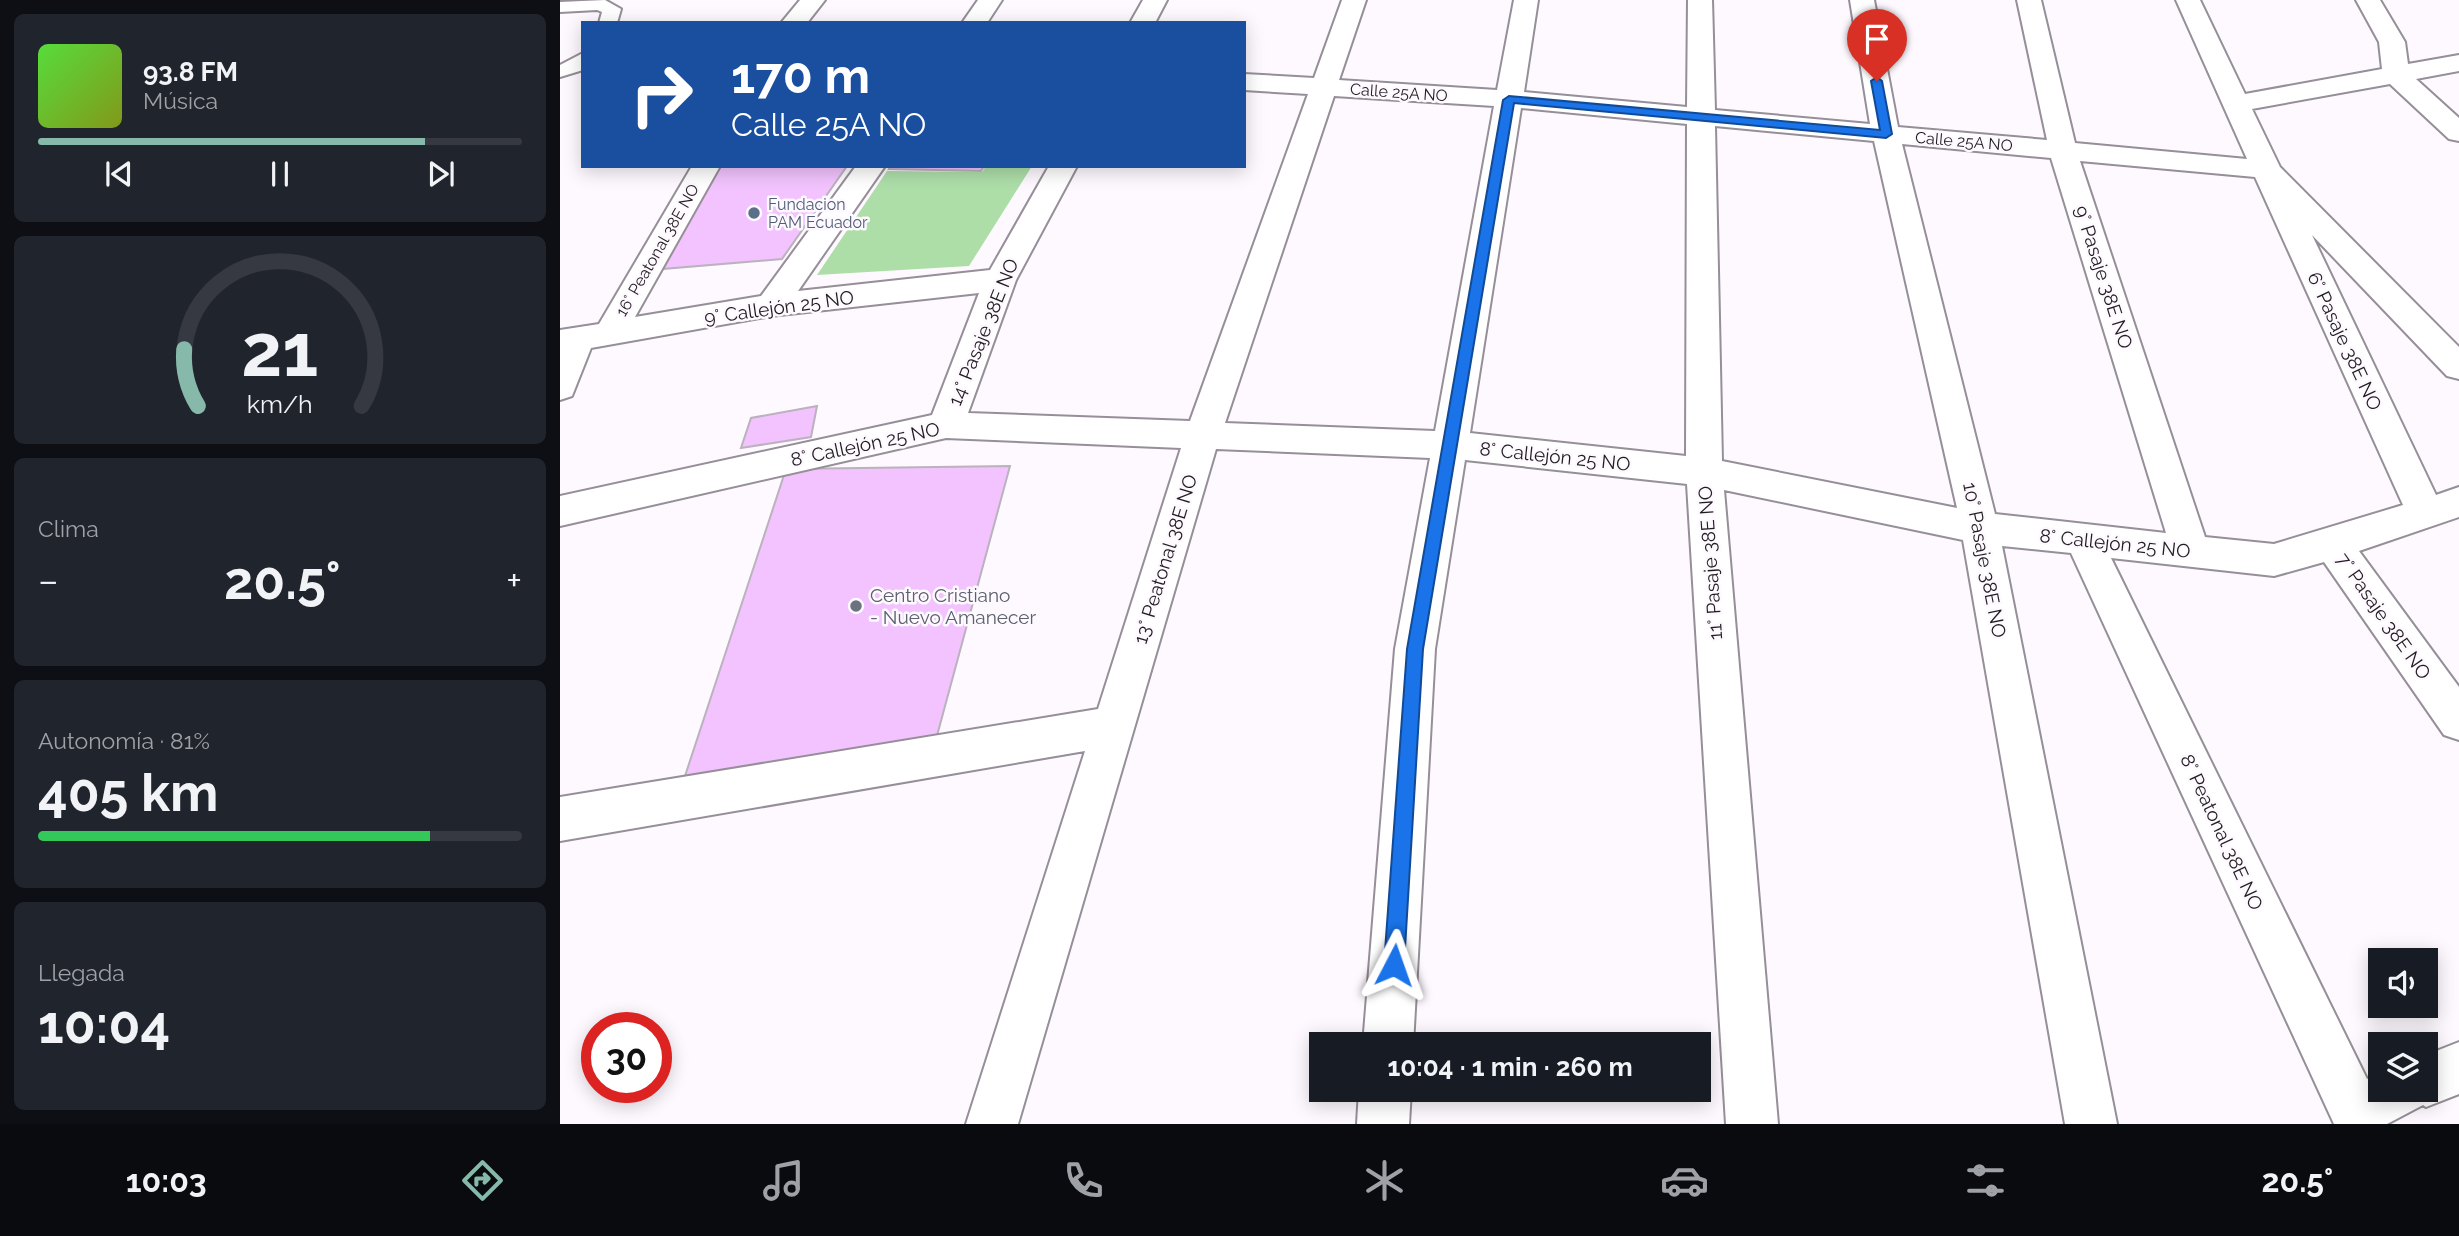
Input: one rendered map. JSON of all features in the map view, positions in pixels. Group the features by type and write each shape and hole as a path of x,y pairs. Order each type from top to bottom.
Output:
{"street":[{"path":"795,21 813,0"},
{"path":"975,21 990,0"},
{"path":"1143,21 1155,0"},
{"name":"13° Peatonal 38E NO","path":"992,1124 1203,435 1354,0"},
{"path":"1389,1032 1415,649 1526,0"},
{"name":"11° Pasaje 38E NO","path":"1700,0 1704,472 1752,1124"},
{"name":"10° Pasaje 38E NO","path":"1862,0 1886,134 1980,528 2091,1124"},
{"name":"9° Pasaje 38E NO","path":"2029,0 2063,150 2191,551"},
{"name":"6° Pasaje 38E NO","path":"2188,0 2265,169 2442,507"},
{"path":"2368,0 2392,41 2396,75 2459,134"},
{"path":"2235,104 2459,63"},
{"name":"Calle 25A NO","path":"1246,82 1509,100 2265,169"},
{"name":"16° Peatonal 38E NO","path":"560,387 582,338 705,168"},
{"path":"771,305 870,168"},
{"name":"14° Pasaje 38E NO","path":"946,425 1000,280 1061,168"},
{"name":"6° Pasaje 38E NO","path":"2265,169 2459,367"},
{"name":"9° Callejón 25 NO","path":"582,338 771,305 1000,280"},
{"name":"8° Callejón 25 NO","path":"560,511 946,425 1450,445 1704,472 1980,528 2274,560 2333,544 2442,507"},
{"name":"8° Peatonal 38E NO","path":"2083,539 2357,1117"},
{"name":"7° Pasaje 38E NO","path":"2333,544 2459,721"},
{"path":"560,819 1114,726"},
{"path":"2438,1077 2459,1068"},
{"path":"1383,1124 1384,1102"},
{"path":"2357,1117 2383,1102"}],"lane":[{"path":"560,7 599,4 612,9 609,21"},
{"path":"560,71 575,67 581,61"}],"green space":[{"path":"985,168 1031,168 969,266 817,275 887,171 982,172"}],"building":[{"name":"Fundacion PAM Ecuador","path":"718,168 846,168 782,259 662,269"},
{"path":"890,168 983,168 981,171"},
{"path":"817,406 811,437 741,448 751,418"},
{"name":"Centro Cristiano - Nuevo Amanecer","path":"1010,466 935,743 684,779 786,469"}],"place":[{"name":"Fundacion PAM Ecuador","path":"754,213"},
{"name":"Centro Cristiano - Nuevo Amanecer","path":"856,606"}],"route":[{"path":"1394,965 1415,649 1509,100 1886,134 1877,81"}]}
